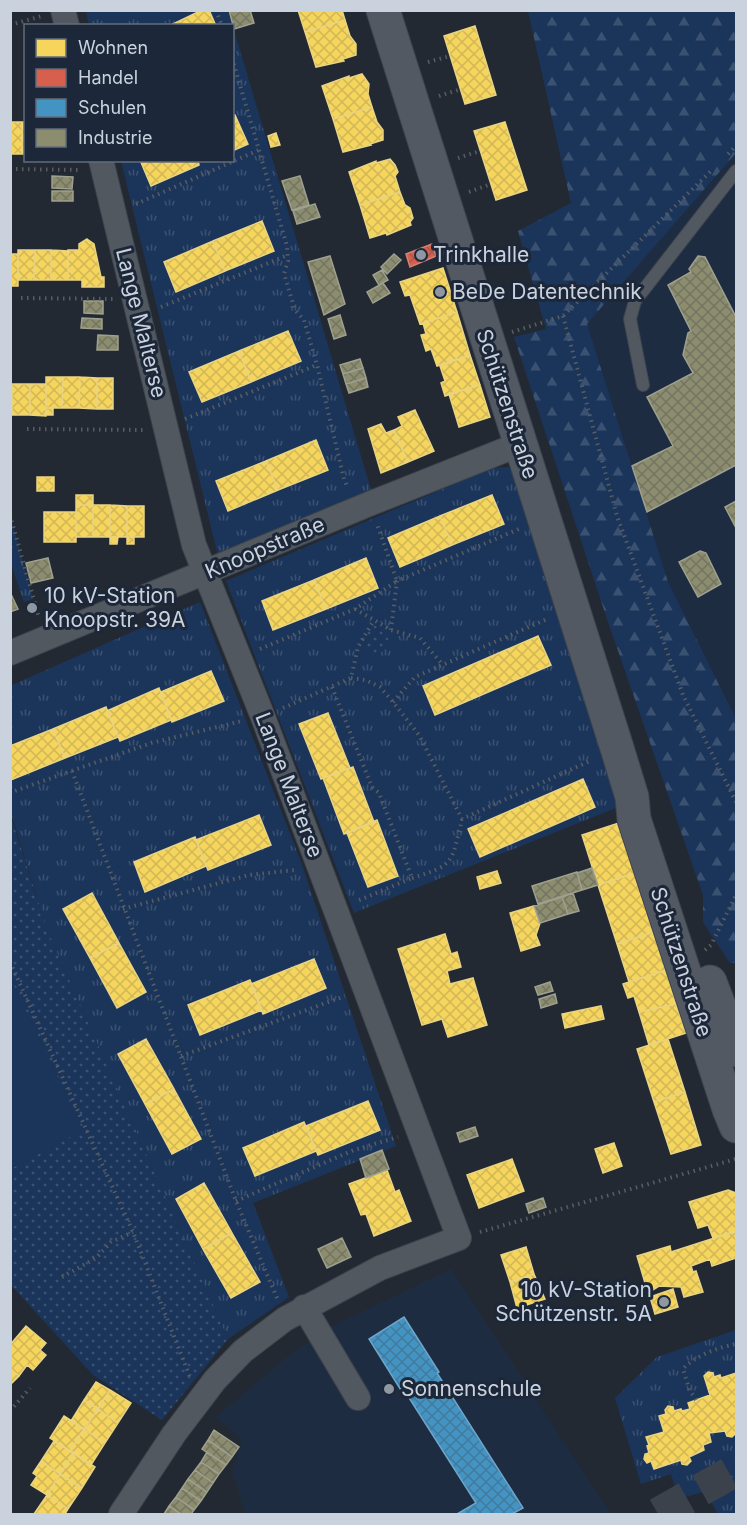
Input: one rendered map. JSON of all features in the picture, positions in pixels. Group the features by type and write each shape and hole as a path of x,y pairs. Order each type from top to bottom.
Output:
{"street":[{"name":"Schützenstraße","path":"383,10 632,797 634,819 728,1029 729,1109 736,1126"},
{"name":"Lange Malterse","path":"101,163 194,545 240,657 320,866 459,1238"},
{"name":"Knoopstraße","path":"10,653 520,444"},
{"path":"121,1515 174,1434 215,1380 243,1351 294,1313 380,1268 459,1238"},
{"path":"294,1313 358,1398"}],"lane":[{"path":"643,385 630,319 635,301 736,171"}],"path":[{"path":"424,63 450,56"},
{"path":"234,65 287,246 288,255 284,274 296,310 304,320 317,364 344,479 364,507 397,581 391,630"},
{"path":"435,97 461,89"},
{"path":"486,335 507,333 563,316 736,147"},
{"path":"234,161 259,150"},
{"path":"455,159 480,151"},
{"path":"114,213 231,162"},
{"path":"10,169 92,170 101,163"},
{"path":"466,192 491,184"},
{"path":"21,298 123,300 137,306 288,255"},
{"path":"563,316 617,516 683,695 736,802"},
{"path":"27,429 156,430 317,364"},
{"path":"10,514 45,639"},
{"path":"240,657 355,609 397,581 528,525 545,521"},
{"path":"355,609 391,630 420,638 442,664"},
{"path":"393,702 415,677 573,610"},
{"path":"351,678 358,647 375,620"},
{"path":"10,788 15,791 151,743 263,717 351,678 365,680 380,687 419,735 462,819 453,858 438,870 411,878 336,910"},
{"path":"332,687 372,786 379,793 411,878"},
{"path":"462,819 598,757"},
{"path":"72,771 236,1201 294,1313"},
{"path":"123,909 249,875 320,866"},
{"path":"711,945 736,895"},
{"path":"10,962 133,1232 200,1401"},
{"path":"181,1056 366,988"},
{"path":"236,1201 354,1150 419,1131"},
{"path":"459,1238 736,1160"},
{"path":"62,1277 96,1258 111,1242 133,1232"},
{"path":"696,1400 682,1369 688,1363 725,1346 736,1344"},
{"path":"10,1411 30,1388"}],"shaded area":[{"path":"736,153 736,719 668,582 587,324"},
{"name":"Sonnenschule","path":"451,1269 611,1514 246,1514 232,1472 242,1440 216,1417 283,1360 332,1326"}],"green space":[{"path":"86,11 228,11 232,24 89,24"},
{"path":"528,11 736,11 736,153 587,324 668,582 736,719 736,963 730,963 703,922 703,895 608,622 514,337 546,329 518,231 571,203"},
{"path":"234,30 371,490 218,555 121,162 234,162"},
{"path":"508,467 517,474 623,805 354,913 226,581 492,468"},
{"path":"10,515 33,599 24,602 11,564"},
{"path":"200,602 301,862 396,1146 253,1203 289,1297 228,1339 48,932 11,814 10,686"},
{"path":"372,617 393,630 378,658 358,643"},
{"path":"10,814 48,932 228,1339 162,1420 93,1375 11,1285"},
{"path":"11,979 83,1130 10,1169"},
{"path":"736,1330 736,1514 718,1514 706,1491 679,1499 671,1474 641,1484 615,1398 657,1357"}],"building: Wohnen":[{"path":"202,10 209,10 215,24 173,24"},
{"path":"298,10 342,10 345,20 305,32"},
{"path":"345,20 350,36 356,44 356,55 343,59 344,61 316,67 305,32"},
{"path":"475,26 496,95 465,104 444,36"},
{"path":"362,74 369,84 368,94 372,107 333,119 322,86 349,76 349,78"},
{"path":"372,107 377,122 383,130 383,140 343,152 333,119"},
{"path":"234,115 248,144 234,150"},
{"path":"10,122 22,122 22,154 10,154"},
{"path":"22,122 24,122 24,154 22,154"},
{"path":"505,122 527,190 496,200 474,131"},
{"path":"276,133 280,145 271,147 268,136"},
{"path":"390,159 398,172 395,176 400,192 360,205 349,172 376,161 376,163"},
{"path":"141,162 198,162 199,165 151,186"},
{"path":"400,192 405,205 410,208 413,218 411,225 387,235 386,233 370,238 360,205"},
{"path":"262,221 274,251 225,271 213,241"},
{"path":"87,239 94,244 101,277 104,277 104,287 82,287 82,280 68,280 68,250 79,250 79,244"},
{"path":"213,241 225,271 176,292 164,262"},
{"path":"18,250 35,250 34,280 18,280"},
{"path":"35,250 51,250 51,280 34,280"},
{"path":"51,250 68,251 68,280 51,280"},
{"path":"10,254 18,254 18,286 10,286"},
{"path":"443,268 457,312 420,324 410,295 405,296 400,282"},
{"path":"457,312 470,355 437,366 431,349 426,351 421,335 426,334 423,323"},
{"path":"288,331 301,361 251,382 239,351"},
{"path":"239,351 251,382 202,402 189,372"},
{"path":"470,355 480,385 445,396 441,383 445,381 440,366"},
{"path":"46,377 63,377 62,408 46,408"},
{"path":"63,377 80,377 79,408 62,408"},
{"path":"80,377 97,378 97,409 79,408"},
{"path":"97,378 113,378 113,409 97,409"},
{"path":"12,384 30,384 30,415 12,415"},
{"path":"30,384 46,384 46,416 30,415"},
{"path":"480,385 490,417 459,427 449,394"},
{"path":"46,408 53,408 53,415 46,415"},
{"path":"415,410 434,451 408,462 394,430 402,426 398,417"},
{"path":"381,424 386,433 394,430 408,462 381,473 368,429"},
{"path":"316,440 328,470 278,490 266,461"},
{"path":"266,461 278,490 228,511 216,481"},
{"path":"37,477 54,477 54,491 37,491"},
{"path":"76,495 93,495 93,505 76,505"},
{"path":"492,495 504,524 452,545 440,516"},
{"path":"76,505 93,505 93,537 76,537"},
{"path":"93,505 110,505 110,537 93,537"},
{"path":"110,505 127,506 127,537 110,537"},
{"path":"127,506 144,506 144,537 127,537"},
{"path":"44,512 76,512 76,542 44,542"},
{"path":"440,516 452,545 400,567 388,538"},
{"path":"110,537 118,537 117,544 110,544"},
{"path":"127,537 134,537 134,544 127,544"},
{"path":"366,558 378,588 326,609 314,580"},
{"path":"314,580 326,609 273,630 262,601"},
{"name":"10 kV-Station Knoopstr. 39A","path":"32,603 35,612 31,613 28,604"},
{"path":"538,636 551,665 435,715 423,686"},
{"path":"211,671 224,701 172,722 161,692"},
{"path":"159,688 171,720 120,741 107,711"},
{"path":"106,707 118,737 65,758 53,729"},
{"path":"328,713 350,768 321,779 299,724"},
{"path":"53,729 65,758 11,780 10,746"},
{"path":"353,767 374,822 344,834 323,778"},
{"path":"583,779 595,807 480,857 468,829"},
{"path":"259,815 271,845 208,870 196,840"},
{"path":"377,820 398,876 368,887 347,833"},
{"path":"619,823 635,873 598,885 582,835"},
{"path":"195,837 206,866 145,892 134,862"},
{"path":"497,871 501,883 480,889 477,877"},
{"path":"635,873 653,932 617,944 598,885"},
{"path":"92,893 119,943 90,958 63,909"},
{"path":"534,906 540,923 536,935 540,945 521,951 510,913"},
{"path":"654,932 666,970 629,982 617,944"},
{"path":"445,934 451,954 457,952 461,967 447,971 450,984 473,978 487,1025 448,1037 442,1019 422,1025 398,949"},
{"path":"119,943 146,992 117,1008 90,958"},
{"path":"314,959 326,988 263,1014 251,984"},
{"path":"666,970 676,1004 639,1012 634,996 628,998 623,984"},
{"path":"250,980 262,1010 200,1035 188,1005"},
{"path":"676,1004 686,1033 649,1045 639,1012"},
{"path":"601,1006 604,1019 565,1028 562,1014"},
{"path":"146,1039 174,1089 145,1104 118,1054"},
{"path":"668,1039 685,1092 654,1102 637,1049"},
{"path":"174,1089 201,1139 172,1154 145,1104"},
{"path":"685,1092 701,1145 671,1154 654,1102"},
{"path":"368,1101 380,1130 318,1155 306,1126"},
{"path":"304,1122 316,1151 255,1176 243,1148"},
{"path":"614,1143 622,1166 603,1173 595,1149"},
{"path":"512,1159 524,1191 479,1208 467,1175"},
{"path":"387,1170 395,1192 399,1190 411,1221 374,1236 366,1214 361,1215 349,1184"},
{"path":"204,1183 232,1233 203,1249 176,1199"},
{"path":"728,1190 736,1193 736,1231 713,1238 708,1225 698,1228 689,1202"},
{"path":"736,1231 736,1258 712,1266 710,1259 691,1266 693,1272 696,1271 703,1292 684,1297 681,1287 659,1286 648,1293 637,1256 670,1246 671,1252"},
{"path":"232,1233 260,1282 231,1298 203,1249"},
{"path":"526,1247 534,1274 510,1282 501,1255"},
{"path":"534,1274 545,1299 517,1308 510,1282"},
{"name":"10 kV-Station Schützenstr. 5A","path":"673,1289 678,1307 655,1314 650,1297"},
{"path":"26,1326 46,1343 40,1350 46,1355 33,1370 27,1365 19,1376 10,1369 10,1345"},
{"path":"10,1369 19,1376 10,1385"},
{"path":"708,1372 713,1373 714,1377 720,1375 721,1378 736,1373 736,1433 732,1437 727,1436 725,1431 709,1433 711,1442 703,1445 704,1450 689,1457 691,1461 687,1465 682,1464 681,1460 654,1469 651,1461 647,1463 644,1459 645,1454 649,1453 646,1437 664,1432 659,1416 666,1414 665,1410 668,1406 673,1407 674,1411 690,1409 688,1403 710,1395 704,1376"},
{"path":"96,1382 110,1390 98,1409 84,1400"},
{"path":"110,1390 131,1403 118,1423 98,1409"},
{"path":"84,1400 98,1409 84,1429 71,1421"},
{"path":"98,1409 118,1423 105,1443 84,1429"},
{"path":"64,1416 84,1429 70,1451 50,1438"},
{"path":"84,1429 105,1443 91,1465 70,1451"},
{"path":"54,1441 74,1453 60,1474 41,1461"},
{"path":"74,1453 95,1467 82,1488 60,1474"},
{"path":"41,1461 60,1474 47,1495 31,1485 37,1476 33,1473"},
{"path":"60,1474 82,1488 68,1509 47,1495"},
{"path":"47,1495 68,1509 65,1514 34,1514"}],"building: Handel":[{"name":"Trinkhalle","path":"432,244 436,256 410,267 406,254"}],"building: Schulen":[{"path":"404,1317 523,1508 512,1514 457,1514 476,1503 369,1339"}],"building: Industrie":[{"path":"229,10 250,10 254,23 234,29"},
{"path":"52,176 73,177 72,189 52,188"},
{"path":"300,176 309,205 292,210 282,181"},
{"path":"52,191 73,191 73,201 52,201"},
{"path":"315,204 320,217 297,224 293,211"},
{"path":"394,254 401,260 387,274 381,267"},
{"path":"330,256 345,304 324,315 308,262"},
{"path":"698,256 705,257 736,317 736,465 647,512 632,466 673,446 647,397 693,373 683,355 688,333 691,331 668,285 691,272 689,269"},
{"path":"382,270 388,280 379,285 373,275"},
{"path":"383,283 390,293 373,303 367,292"},
{"path":"84,301 103,301 103,314 84,313"},
{"path":"340,315 346,335 334,339 328,319"},
{"path":"82,318 102,319 102,329 81,328"},
{"path":"98,335 118,336 118,350 97,350"},
{"path":"360,359 363,368 343,374 340,365"},
{"path":"363,368 366,378 346,384 343,374"},
{"path":"366,378 368,387 349,393 346,384"},
{"path":"736,501 736,528 725,507"},
{"path":"700,551 706,553 721,584 698,597 679,562"},
{"path":"48,558 53,578 31,583 26,563"},
{"path":"10,592 18,609 10,612"},
{"path":"592,868 598,885 582,890 577,873"},
{"path":"577,872 582,890 538,904 532,886"},
{"path":"573,893 579,911 568,914 562,897"},
{"path":"562,897 568,914 540,923 534,906"},
{"path":"550,982 553,991 538,995 535,987"},
{"path":"555,994 557,1003 541,1008 539,999"},
{"path":"475,1127 478,1136 460,1142 457,1133"},
{"path":"382,1150 389,1169 366,1178 360,1159"},
{"path":"543,1198 546,1207 529,1213 526,1204"},
{"path":"342,1238 351,1257 327,1268 318,1249"},
{"path":"214,1430 239,1447 232,1457 208,1440"},
{"path":"208,1440 232,1457 226,1465 202,1449"},
{"path":"207,1452 226,1465 219,1474 201,1462"},
{"path":"201,1462 219,1474 213,1483 195,1470"},
{"path":"195,1470 213,1483 207,1492 188,1479"},
{"path":"188,1479 207,1492 201,1501 182,1488"},
{"path":"182,1488 201,1501 194,1510 176,1497"},
{"path":"176,1497 194,1510 191,1514 181,1514 169,1506"},
{"path":"169,1506 181,1514 164,1514"}],"tunnel":[{"path":"658,1514 736,1470"}],"place":[{"name":"Trinkhalle","path":"421,255"},
{"name":"BeDe Datentechnik","path":"440,292"},
{"name":"10 kV-Station Knoopstr. 39A","path":"32,608"},
{"name":"10 kV-Station Schützenstr. 5A","path":"664,1302"},
{"name":"Sonnenschule","path":"389,1389"}]}
